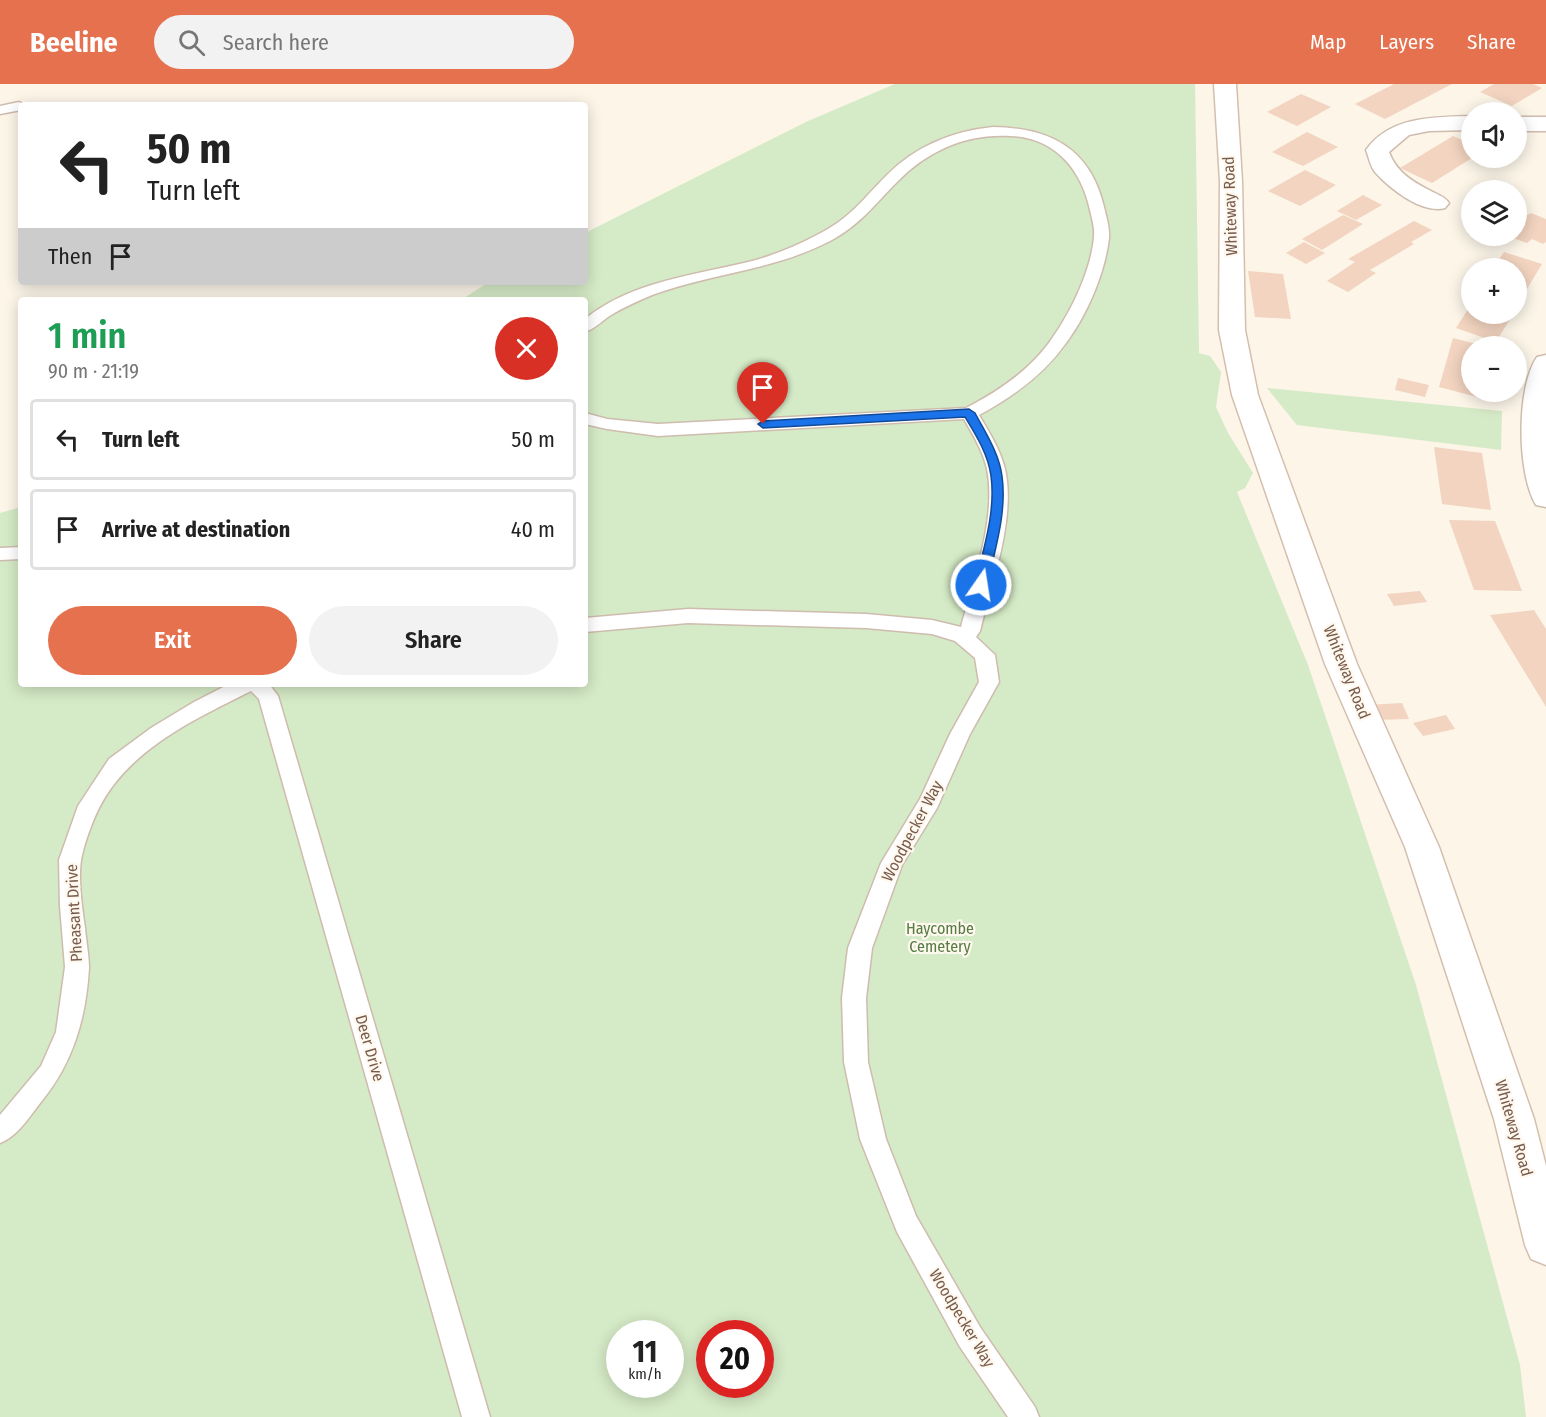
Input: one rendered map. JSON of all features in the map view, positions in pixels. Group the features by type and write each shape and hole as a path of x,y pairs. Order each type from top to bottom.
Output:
{"street":[{"name":"Whiteway Road","path":"1225,84 1231,181 1232,330 1245,395 1341,664 1422,847 1514,1119 1546,1245"},
{"path":"1437,203 1406,188 1384,168 1377,150 1402,130 1429,124 1461,123"},
{"path":"1527,124 1546,124"},
{"path":"1546,363 1541,375 1534,421 1546,498"}],"lane":[{"path":"0,110 18,106"},
{"path":"588,324 596,316 632,299 708,274 769,261 813,242 851,221 898,172 922,153 942,142 992,131 1039,137 1064,148 1082,166 1095,196 1102,238 1080,302 1059,340 1027,376 989,403 969,413 658,430 606,424 588,419"},
{"path":"962,636 970,631 996,516 997,476 988,448 969,413"},
{"path":"0,554 18,553"},
{"name":"Woodpecker Way","path":"588,625 688,616 867,621 932,627 962,636 985,655 989,682 960,734 929,802 892,863 860,948 854,998 856,1062 873,1139 906,1223 970,1337 1025,1417"},
{"name":"Pheasant Drive","path":"0,1131 9,1124 50,1073 68,1032 77,967 71,906 70,860 89,806 116,765 201,706 241,687"},
{"name":"Deer Drive","path":"259,687 268,696 476,1417"}],"green space":[{"name":"Haycombe Cemetery","path":"895,84 1195,84 1199,353 1210,356 1221,372 1216,407 1228,433 1253,473 1245,488 1237,492 1308,665 1416,985 1520,1365 1526,1417 0,1417 0,513 18,508 18,687 588,687 588,297 466,297 484,285 588,285 588,231 808,121"},
{"path":"1267,388 1502,411 1501,450 1297,425"}],"building":[{"path":"1394,84 1452,84 1385,119 1355,104"},
{"path":"1494,84 1533,84 1542,88 1519,102 1503,102 1480,92"},
{"path":"1301,94 1331,107 1297,126 1267,112"},
{"path":"1307,132 1338,147 1303,166 1272,152"},
{"path":"1453,136 1461,139 1461,165 1432,183 1400,168"},
{"path":"1305,170 1336,185 1300,206 1268,191"},
{"path":"1363,195 1382,205 1356,220 1337,211"},
{"path":"1531,213 1546,219 1546,242 1543,244 1532,239 1527,243 1527,215"},
{"path":"1343,215 1363,224 1322,250 1302,239"},
{"path":"1414,221 1432,230 1411,242 1414,244 1370,270 1376,273 1348,292 1327,281 1355,262 1348,259"},
{"path":"1304,242 1325,253 1306,264 1286,253"},
{"path":"1504,252 1523,258 1500,258"},
{"path":"1527,259 1542,264 1527,289"},
{"path":"1248,271 1283,274 1291,319 1255,317"},
{"path":"1461,320 1461,324 1507,324 1500,336 1479,336 1456,328"},
{"path":"1453,338 1461,340 1461,393 1439,387"},
{"path":"1398,378 1429,385 1425,397 1395,390"},
{"path":"1434,447 1482,453 1491,510 1442,504"},
{"path":"1449,520 1495,521 1522,591 1474,590"},
{"path":"1420,591 1427,602 1394,606 1387,594"},
{"path":"1534,610 1546,629 1546,707 1490,615"},
{"path":"1402,703 1409,719 1373,720 1367,705"},
{"path":"1446,715 1455,729 1423,736 1413,723"}],"route":[{"path":"763,424 969,413 988,448 997,476 996,516 981,585"}]}
